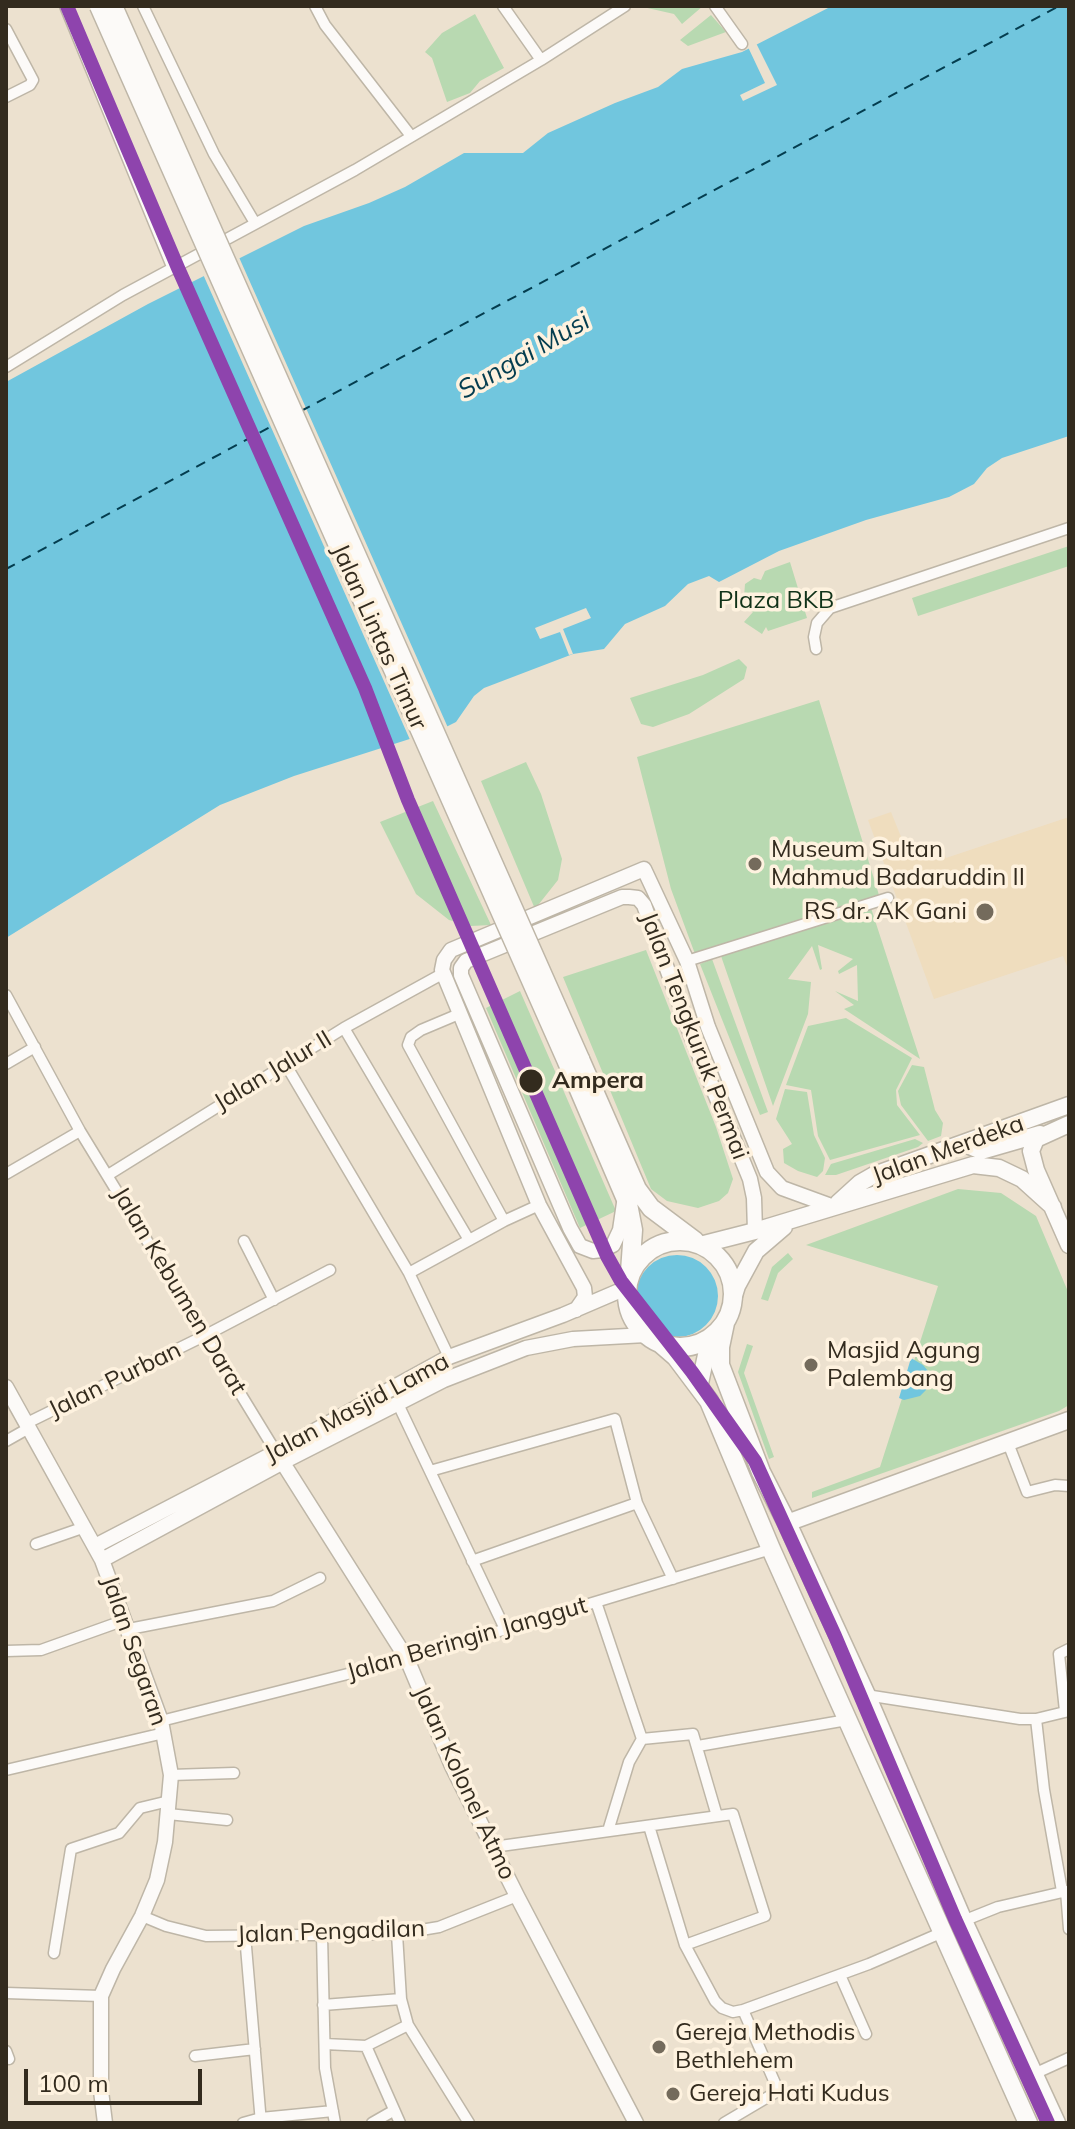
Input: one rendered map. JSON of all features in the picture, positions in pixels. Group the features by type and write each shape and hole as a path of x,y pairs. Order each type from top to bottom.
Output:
{"highway":[{"name":"Jalan Lintas Timur","path":"99,6 574,1061 637,1189 651,1208 700,1245"},
{"name":"Jalan Lintas Timur","path":"113,6 574,1061 633,1221 628,1281"},
{"path":"1028,2123 771,1549 709,1401 676,1357 633,1322 627,1306 628,1281 637,1262 658,1245 686,1241 700,1245 721,1259 732,1282 733,1299 720,1347 720,1365 761,1472 866,1695 963,1921 1056,2123"},
{"path":"653,1340 675,1347 696,1345 710,1339 725,1323"}],"main road":[{"path":"576,1310 586,1293 539,1205 442,974 444,960 451,950 644,869 687,961 708,1027 767,1172 782,1188 834,1207"},
{"name":"Jalan Tengkuruk Permai","path":"580,1246 467,989 461,968 466,961 622,897 638,898 644,905 691,1035 750,1179 755,1231"},
{"path":"691,1035 708,1027"},
{"name":"Jalan Merdeka","path":"834,1207 860,1183 874,1175 1069,1105"},
{"path":"963,1143 981,1151 1061,1127"},
{"name":"Jalan Merdeka","path":"1053,1207 1031,1151 1036,1139 1061,1127"},
{"name":"Jalan Merdeka","path":"700,1245 973,1165 1011,1173 1033,1186 1053,1207"},
{"path":"564,1252 580,1246 593,1251 613,1245 621,1223 625,1193"},
{"path":"1053,1207 1069,1245"},
{"name":"Jalan Merdeka","path":"733,1299 756,1251 794,1219"},
{"name":"Jalan Masjid Lama","path":"95,1546 166,1517 279,1457 449,1357 576,1310 628,1281"},
{"path":"545,1322 551,1343"},
{"path":"699,1388 706,1355 725,1323"},
{"path":"279,1457 444,1380 526,1348 573,1339 653,1340"},
{"name":"Jalan Segaran","path":"6,1387 102,1560 163,1727 171,1775 160,1872 142,1916 101,1996 101,2091 105,2123"},
{"path":"787,1523 1069,1420"},
{"name":"Jalan Kolonel Atmo","path":"279,1457 407,1659 452,1766 636,2123"},
{"path":"102,1560 166,1517"}],"street":[{"path":"65,6 173,269"},
{"path":"143,6 214,154 255,223"},
{"path":"315,6 325,25 411,136"},
{"path":"503,6 541,60"},
{"path":"6,367 123,295 316,193 541,60 625,6"},
{"path":"715,6 742,44"},
{"path":"6,29 33,80 30,85 6,97"},
{"path":"816,649 814,637 817,623 830,608 1069,528"},
{"path":"687,961 888,898"},
{"name":"Jalan Jalur II","path":"108,1175 344,1028 442,974"},
{"name":"Jalan Kebumen Darat","path":"6,995 80,1131 279,1457"},
{"path":"459,1014 421,1030 411,1037 408,1045 504,1221"},
{"path":"344,1028 469,1240"},
{"path":"6,1064 35,1047"},
{"path":"286,1065 409,1273 449,1357"},
{"path":"6,1174 80,1131"},
{"path":"409,1273 539,1205"},
{"path":"244,1241 274,1300"},
{"name":"Jalan Purban","path":"6,1441 28,1426 330,1270"},
{"path":"398,1404 505,1629"},
{"path":"430,1471 615,1419 637,1503 673,1579"},
{"path":"1008,1443 1027,1492 1055,1485 1069,1486"},
{"path":"472,1561 637,1503"},
{"path":"36,1544 85,1527"},
{"name":"Jalan Beringin Janggut","path":"6,1770 407,1659 771,1549"},
{"path":"6,1651 41,1650 127,1625 273,1601 320,1578"},
{"path":"596,1602 642,1739 629,1762 608,1831"},
{"path":"866,1695 1036,1719 1067,1711 1059,1654 1069,1649"},
{"path":"1036,1719 1044,1790 1066,1891 1069,1929"},
{"path":"698,1746 847,1720"},
{"path":"642,1739 691,1734 698,1746 717,1816"},
{"path":"171,1775 234,1773"},
{"path":"54,1953 71,1849 119,1833 140,1808 169,1807 227,1820"},
{"path":"493,1847 734,1814 765,1916 685,1945"},
{"path":"649,1826 685,1945 715,2001 733,2012 840,1975 943,1932"},
{"path":"963,1921 998,1907 1066,1891"},
{"name":"Jalan Pengadilan","path":"142,1916 206,1936 397,1934 439,1927 517,1896"},
{"path":"397,1934 401,1999 408,2025 467,2122"},
{"path":"245,1935 261,2121"},
{"path":"322,1935 325,2068 335,2123"},
{"path":"840,1975 866,2034"},
{"path":"6,1993 101,1996"},
{"path":"323,2005 401,1999"},
{"path":"724,2123 773,2094 775,2089 743,2010"},
{"path":"325,2044 366,2046 408,2025"},
{"path":"366,2046 400,2123"},
{"path":"195,2056 255,2049"},
{"path":"1034,2074 1069,2058"},
{"path":"243,2123 333,2111"},
{"path":"372,2123 393,2111"}],"shaded area":[{"name":"RS dr. AK Gani","path":"891,812 908,854 941,844 946,858 1069,817 1069,971 1063,956 934,999 868,820"}],"green space":[{"path":"703,6 682,24 674,14 643,7"},
{"path":"475,14 504,68 480,81 470,93 447,102 432,58 425,52 442,33"},
{"path":"711,15 726,32 688,46 680,40"},
{"path":"1069,546 1069,566 918,616 912,598"},
{"name":"Plaza BKB","path":"790,562 807,618 768,631 766,627 762,634 744,622 753,612 746,609 752,599 744,597 745,584 754,578 761,580 765,571"},
{"path":"739,659 747,667 744,679 689,714 653,727 641,724 630,698 703,675"},
{"path":"819,700 879,895 695,954 671,889 637,757"},
{"path":"526,762 541,794 562,859 558,880 535,909 481,781"},
{"path":"433,801 491,925 471,926 449,920 416,894 380,822"},
{"path":"871,908 920,1059 844,1009 854,1005 835,991 858,1001 857,965 839,974 838,971 853,959 818,945 820,970 812,946 788,979 811,982 808,1014 773,1106 721,956"},
{"path":"646,950 716,1127 733,1179 728,1193 719,1201 698,1208 667,1201 651,1189 563,977"},
{"path":"712,959 768,1112 760,1115 700,964"},
{"path":"520,991 616,1211 580,1228 486,1008"},
{"path":"846,1018 912,1058 896,1090 897,1105 920,1135 830,1160 818,1136 811,1090 786,1085 808,1026"},
{"path":"912,1065 924,1067 935,1110 943,1123 941,1136 928,1141 901,1105 898,1091"},
{"path":"785,1089 807,1092 814,1135 825,1158 823,1171 817,1177 784,1163 783,1149 792,1144 776,1119"},
{"path":"915,1139 923,1143 836,1175 825,1175 831,1164"},
{"path":"958,1189 1001,1193 1036,1216 1069,1294 1069,1405 812,1498 812,1492 880,1467 938,1286 806,1245"},
{"path":"788,1253 793,1259 778,1273 768,1301 761,1299 772,1267"},
{"path":"747,1344 753,1346 744,1373 774,1457 769,1459 738,1372"}],"water":[{"name":"Sungai Musi","path":"832,6 1069,6 1069,436 1002,458 987,468 974,484 949,497 866,520 779,551 719,582 709,576 688,584 665,606 625,624 604,649 573,654 484,688 474,696 456,722 444,728 294,776 220,805 6,938 6,382 148,304 304,226 405,187 464,153 523,153 548,133 658,87 682,69 742,52"},
{"path":"677,1255 693,1258 706,1267 715,1280 718,1296 715,1312 706,1325 693,1334 677,1337 661,1334 648,1325 639,1312 636,1296 639,1280 648,1267 661,1258"},
{"path":"911,1358 928,1371 929,1381 920,1396 904,1400 899,1398"}],"pier":[{"path":"756,43 777,85 743,101 740,95 765,83 748,47"},
{"path":"238,255 449,730 411,742 202,272"},
{"path":"586,608 591,618 563,629 573,654 569,655 560,632 540,639 535,628"}],"ferry route":[{"path":"301,411 1059,6"},
{"path":"6,569 274,425"}],"transit line":[{"path":"67,6 178,268 365,688 408,800 607,1256 621,1281 692,1372 755,1461 835,1636 955,1919 1048,2123"}],"place":[{"name":"Museum Sultan Mahmud Badaruddin II","path":"755,864"},
{"name":"RS dr. AK Gani","path":"985,912"},
{"name":"Ampera","path":"531,1081"},
{"name":"Masjid Agung Palembang","path":"811,1365"},
{"name":"Gereja Methodis Bethlehem","path":"659,2047"},
{"name":"Gereja Hati Kudus","path":"673,2094"}]}
